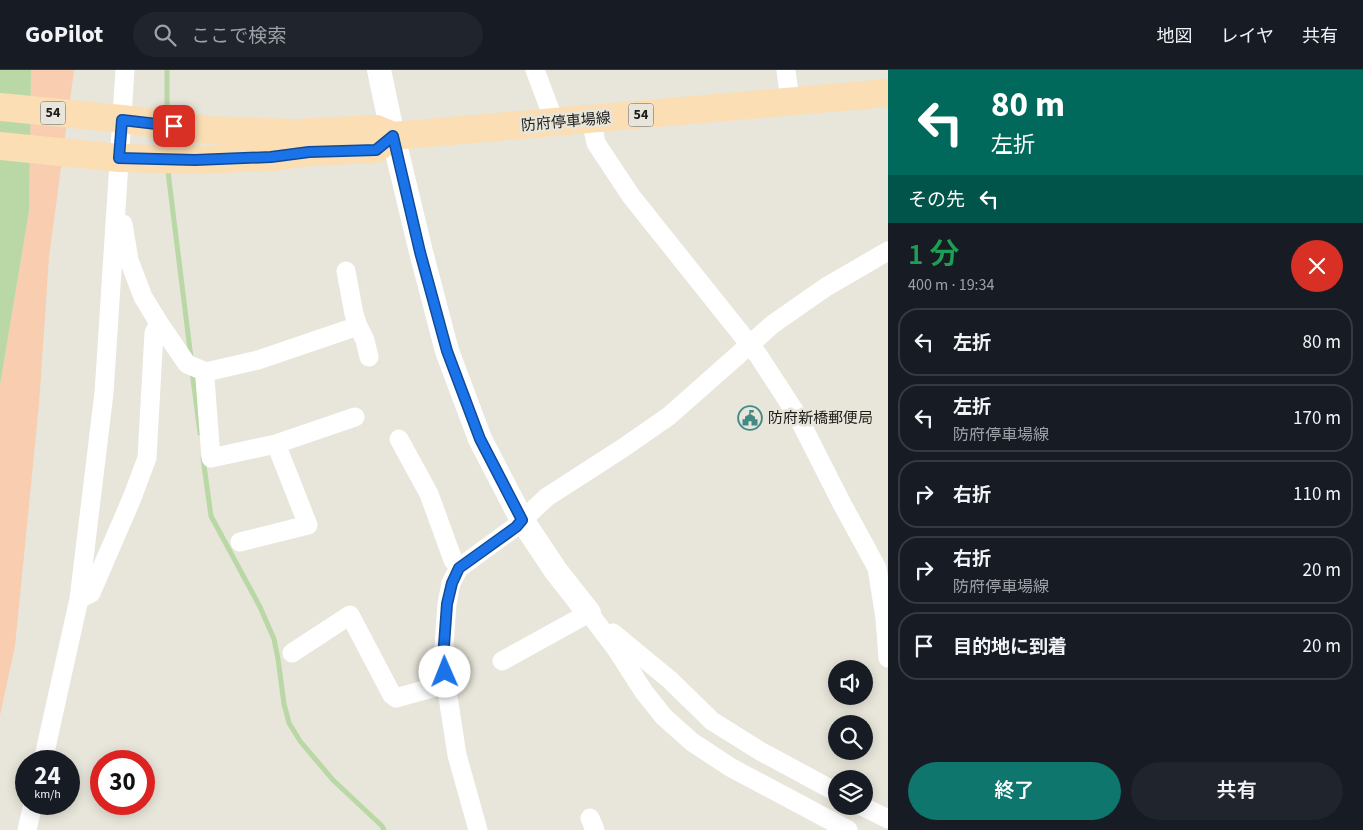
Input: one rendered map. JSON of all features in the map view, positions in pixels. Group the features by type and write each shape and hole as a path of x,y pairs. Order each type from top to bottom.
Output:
{"main road":[{"name":"防府停車場線","path":"0,107 208,130 296,133 376,129 393,136 888,93"},
{"path":"0,146 110,157 195,160 271,157 309,152 376,150 393,136"}],"street":[{"path":"45,750 79,599 104,393 116,215 110,157 114,119 125,70"},
{"path":"380,70 420,252 447,351 480,439 522,520 556,571 617,650 644,692 664,716 692,742 730,767 848,830"},
{"path":"535,70 555,123"},
{"path":"786,70 790,101"},
{"path":"591,119 596,143 631,196 748,345 758,355 797,415 877,568 886,618 888,658"},
{"path":"116,215 122,222 128,260 143,297 187,364 206,372 258,360 358,326"},
{"path":"478,830 457,755 443,659 447,604 452,583 459,568 516,527 547,498 669,416 773,324 826,287 888,251"},
{"path":"346,271 354,314 365,340 369,357"},
{"path":"79,599 91,593 147,458 154,333 159,323"},
{"path":"206,372 204,378 211,458 276,444 355,417"},
{"path":"399,439 429,494 454,560 459,568"},
{"path":"240,542 308,525 276,444"},
{"path":"502,661 589,613"},
{"path":"589,613 670,680 712,722 760,751 828,788"},
{"path":"292,653 350,615 392,695 396,698 446,684"},
{"path":"873,812 888,820"},
{"path":"27,830 30,815"}],"shaded area":[{"path":"0,70 31,70 29,211 0,385"},
{"path":"31,70 74,70 49,257 39,404 15,646 0,715 0,385 29,211"}],"waterway":[{"path":"167,70 167,117"},
{"path":"167,133 168,152"},
{"path":"168,168 191,358"},
{"path":"192,371 200,433"},
{"path":"203,458 211,516 260,607 274,639 284,704 289,723 300,741 333,780 384,830"}],"place":[{"name":"防府新橋郵便局","path":"750,418"}],"route":[{"path":"174,126 122,120 119,158 195,160 271,157 309,152 376,150 393,136 420,252 447,351 480,439 522,520 516,527 459,568 452,583 447,604 443,659 445,672"}]}
